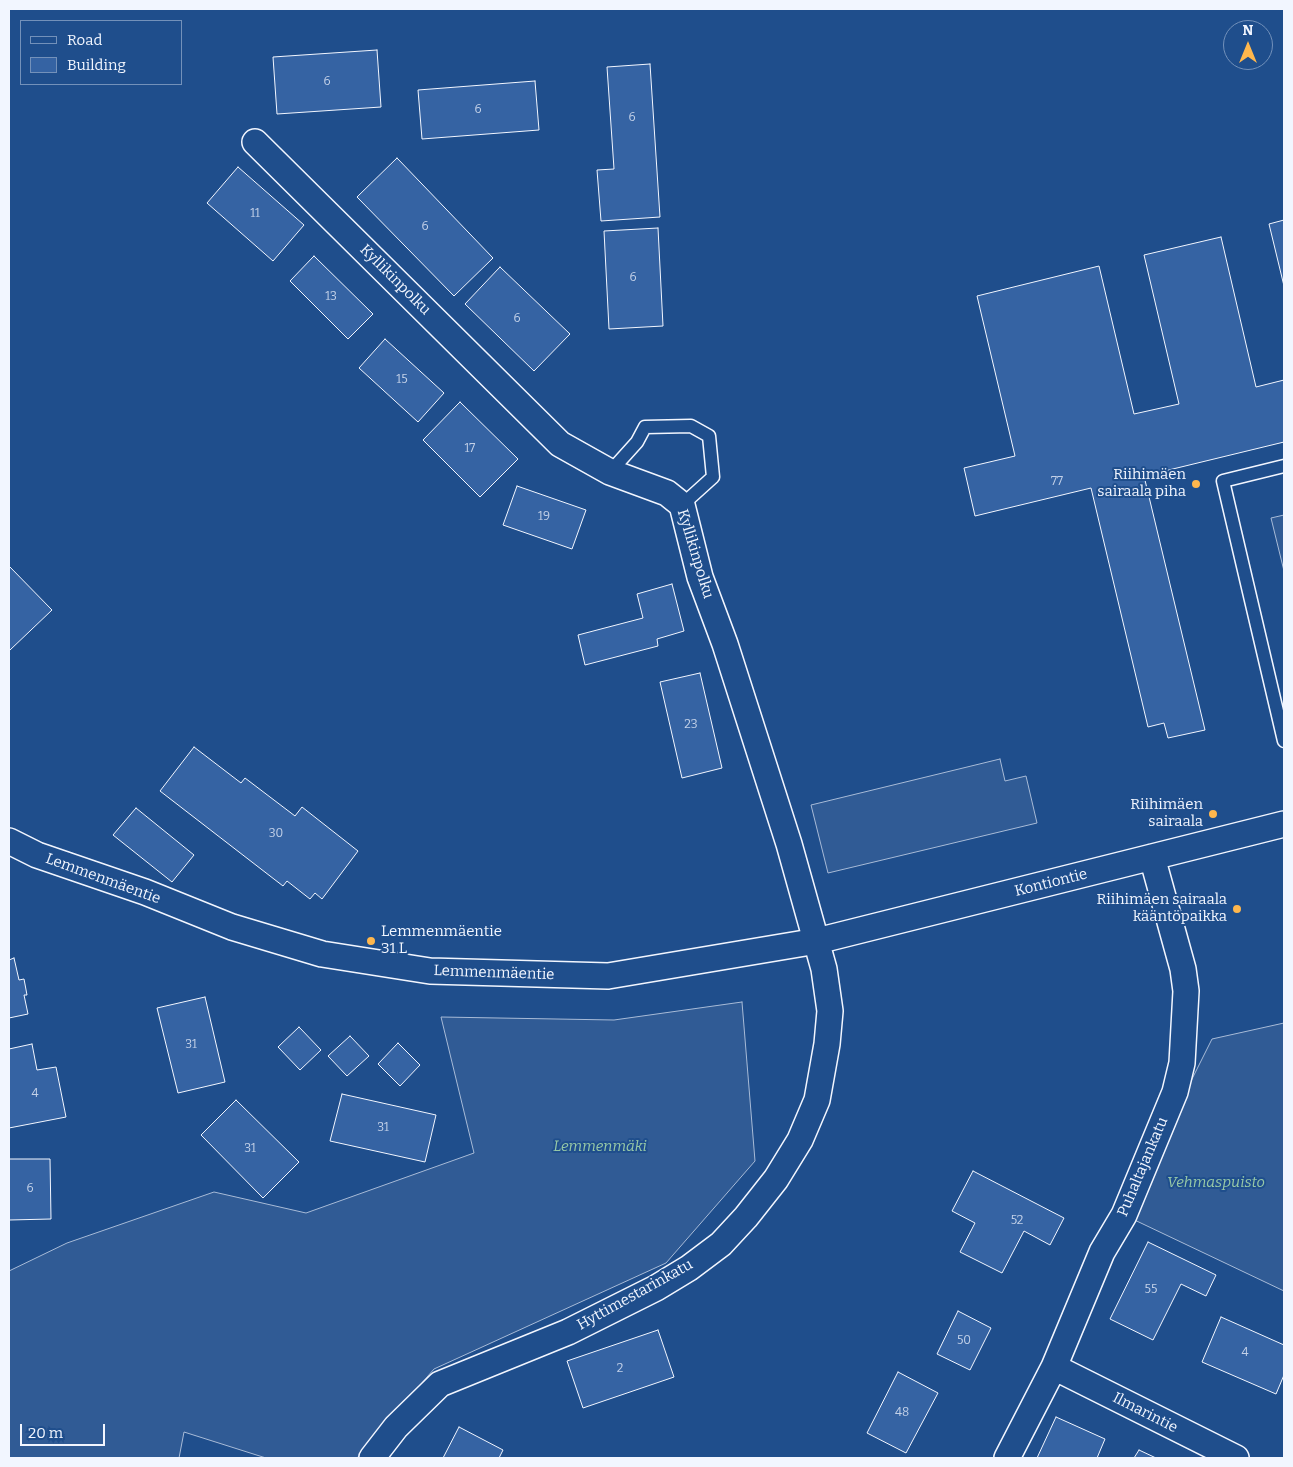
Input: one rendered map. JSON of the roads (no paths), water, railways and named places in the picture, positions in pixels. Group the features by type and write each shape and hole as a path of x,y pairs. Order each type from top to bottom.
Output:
{"street":[{"name":"Kyllikinpolku","path":"255,142 560,444 610,472 668,493 682,505 700,577 771,785 817,941"},
{"name":"Kontiontie","path":"817,941 1284,824"},
{"name":"Lemmenmäentie","path":"9,841 38,855 144,892 232,928 322,954 430,971 608,976 817,941"},
{"name":"Puhaltajankatu","path":"1007,1458 1054,1367 1102,1252 1124,1215 1175,1092 1182,1063 1186,991 1184,976 1152,857"},
{"name":"Hyttimestarinkatu","path":"372,1458 396,1427 440,1384 568,1332 656,1288 689,1268 713,1250 746,1218 776,1179 800,1140 817,1100 828,1044 830,1010 824,969 817,941"},
{"name":"Ilmarintie","path":"1054,1367 1236,1458"}],"lane":[{"path":"610,472 637,442 645,427 691,426 708,436 713,477 682,505"},
{"path":"1284,466 1223,481 1284,740"}],"place":[{"name":"Riihimäen sairaala piha","path":"1196,484"},
{"name":"Riihimäen sairaala","path":"1213,814"},
{"name":"Riihimäen sairaala kääntöpaikka","path":"1237,909"},
{"name":"Lemmenmäentie 31 L","path":"371,941"}],"park label":[{"name":"Lemmenmäki","path":"600,1147"},
{"name":"Vehmaspuisto","path":"1216,1183"}]}
